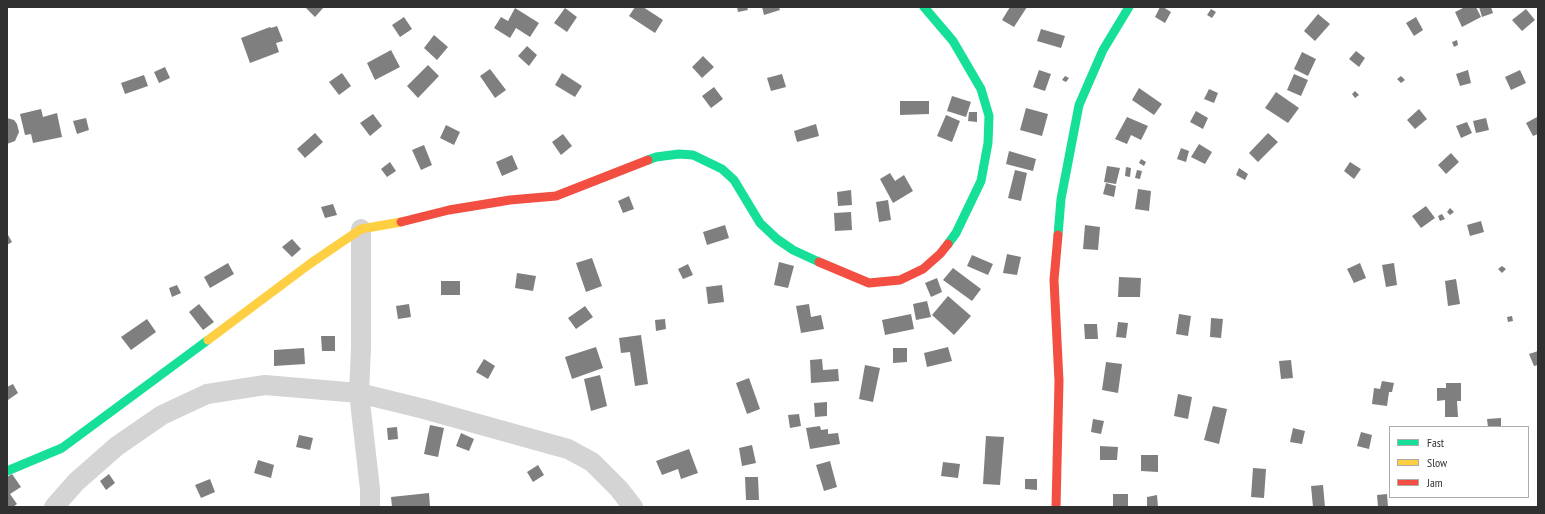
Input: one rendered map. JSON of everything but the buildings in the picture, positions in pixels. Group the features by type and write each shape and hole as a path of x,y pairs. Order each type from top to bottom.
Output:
{"street":[{"path":"7,471 62,448 253,308 311,263 361,229 479,205 510,200 556,196 656,157 679,154 693,155 722,169 737,185 760,223 777,239 793,250 869,283 900,280 923,270 940,254 956,233 981,181 988,143 989,116 981,90 953,41 924,7"},
{"path":"1056,507 1059,381 1054,280 1061,199 1079,105 1103,50 1129,7"},
{"path":"361,229 361,347 359,393 370,489 370,507"},
{"path":"54,507 76,482 117,446 162,415 207,394 265,385 359,393 424,409 568,449 592,462 619,489 633,507"}],"traffic: fast":[{"path":"924,7 953,41 981,89 989,116 988,143 981,181 956,233 948,244"},
{"path":"1058,235 1061,199 1079,105 1103,50 1129,7"},
{"path":"648,160 656,157 679,154 693,155 722,169 734,180 760,223 777,239 793,250 819,262"},
{"path":"7,471 62,448 208,340"}],"traffic: slow":[{"path":"208,340 311,263 361,229 401,222"}],"traffic: jam":[{"path":"401,222 449,210 510,200 556,196 648,160"},
{"path":"1056,507 1059,381 1054,280 1058,235"},
{"path":"819,262 869,283 900,280 923,269 940,254 948,244"}]}
